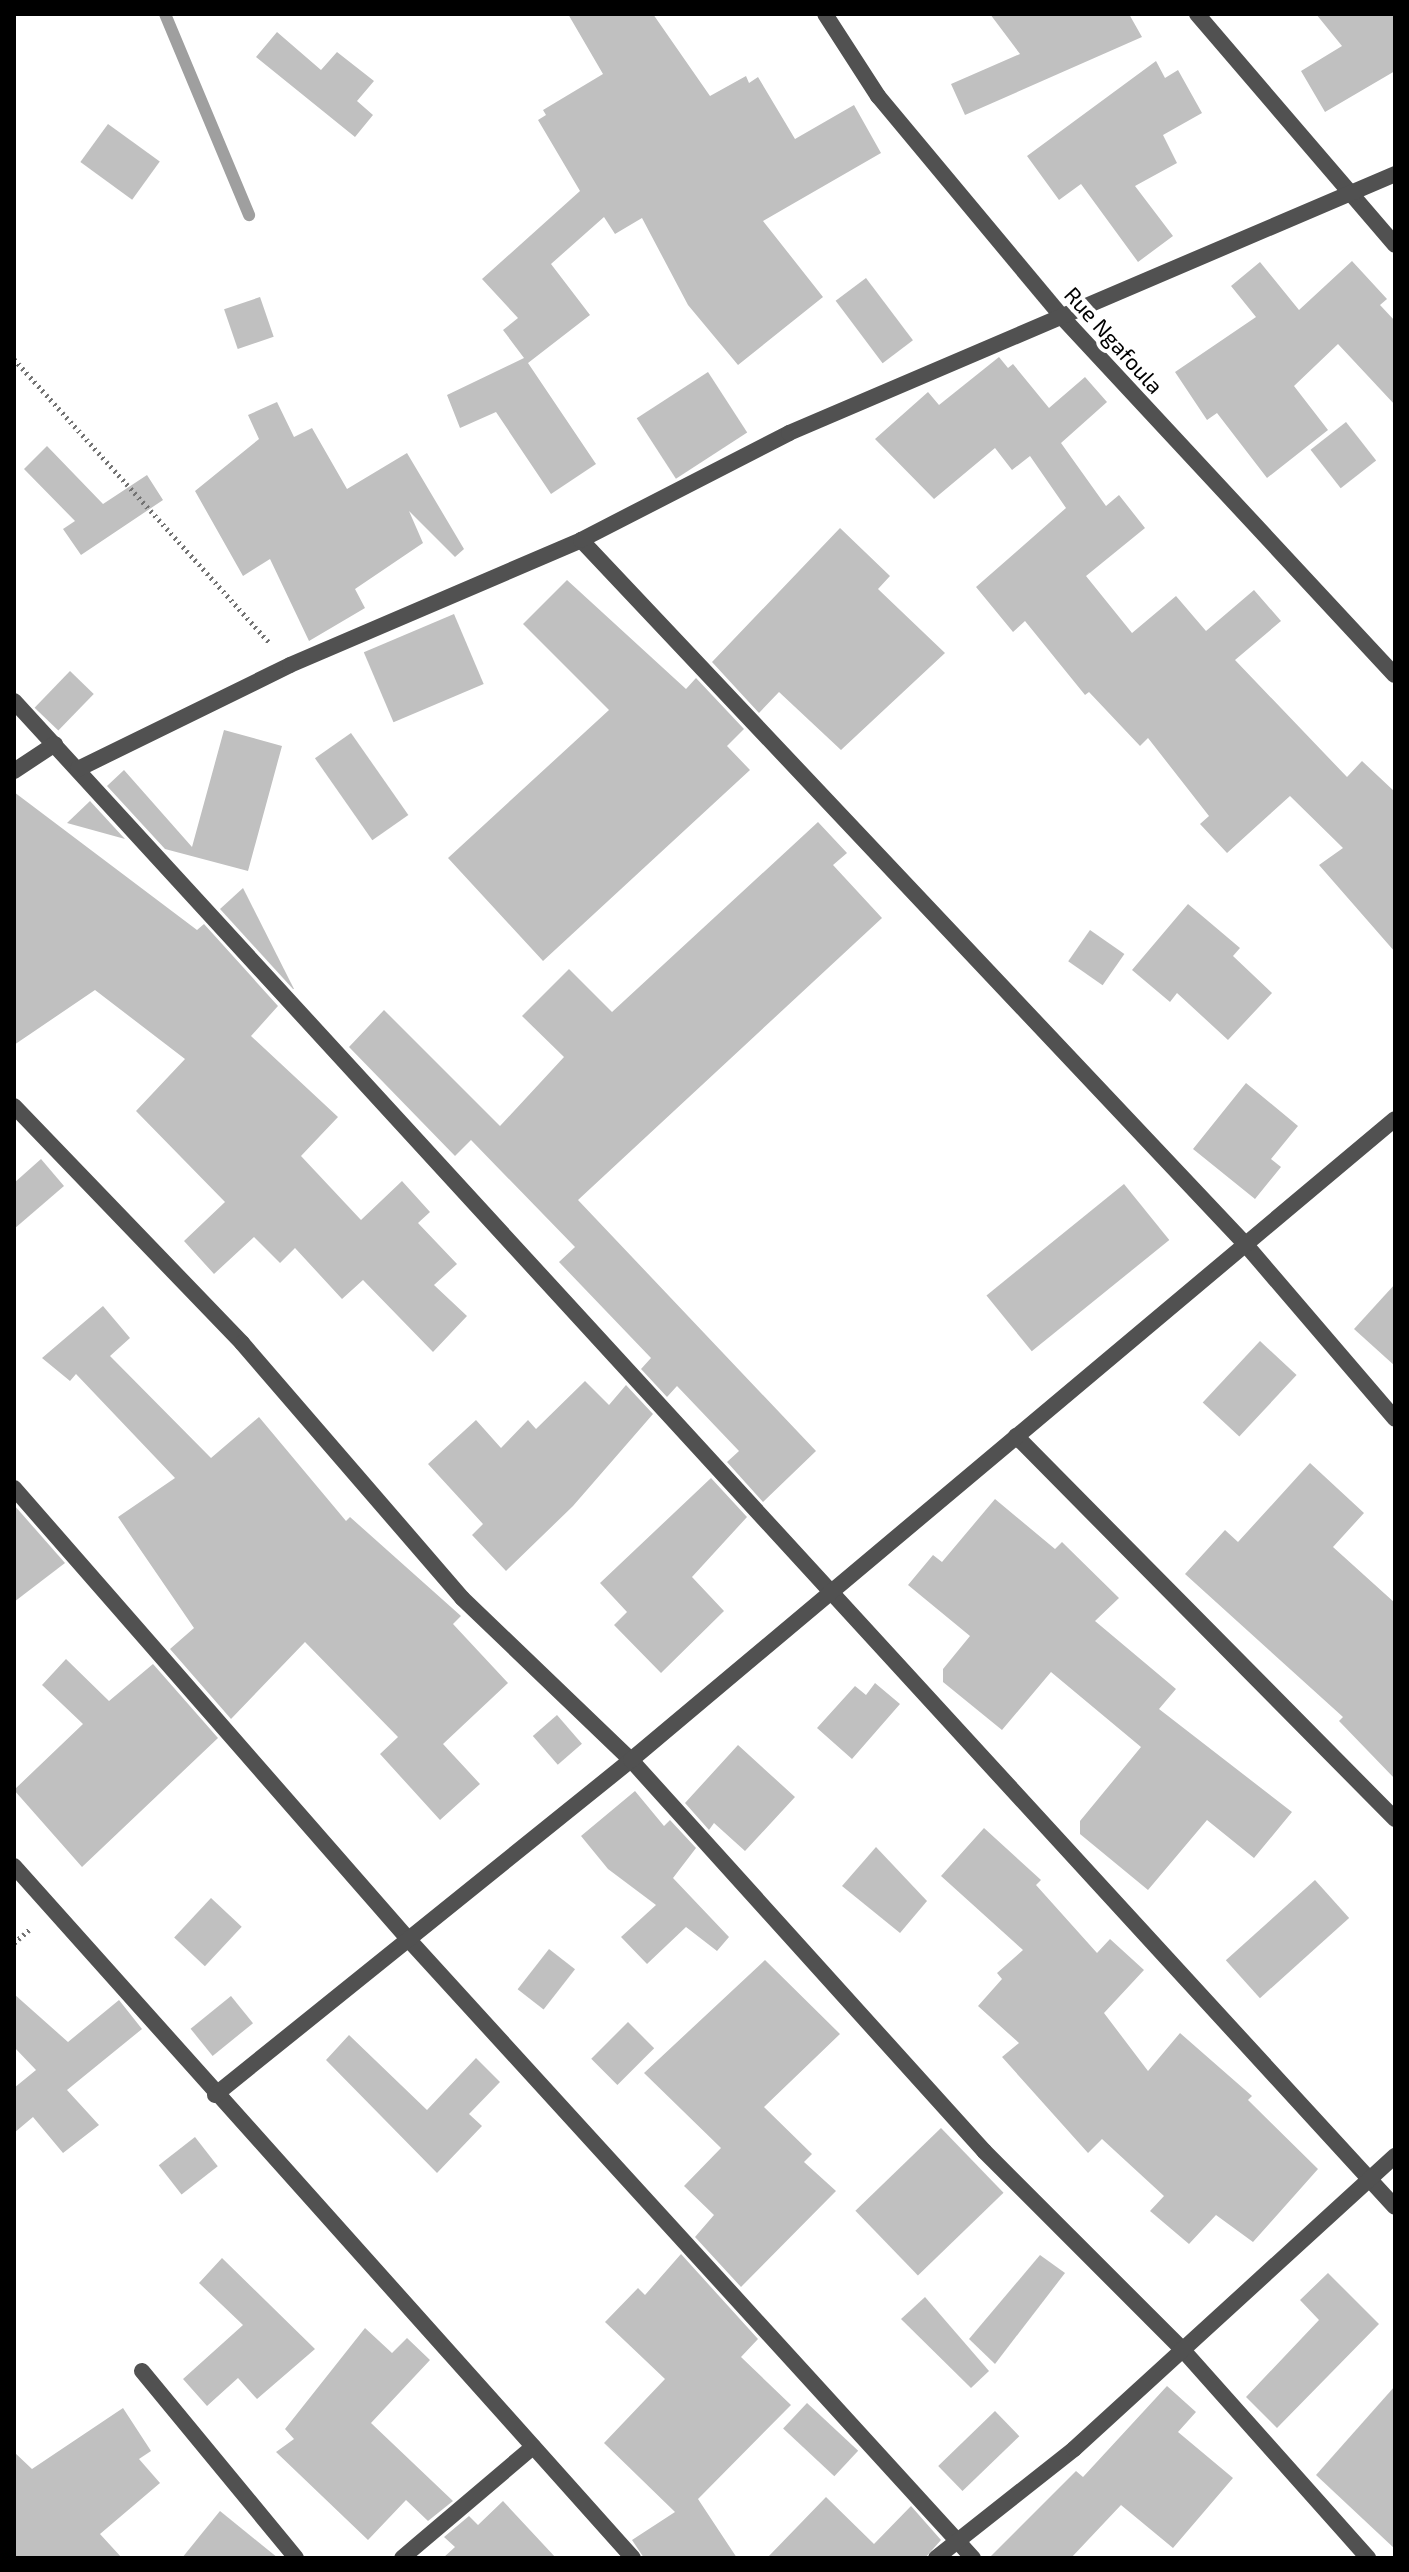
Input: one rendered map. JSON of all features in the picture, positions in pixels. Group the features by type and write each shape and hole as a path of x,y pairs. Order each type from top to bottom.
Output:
{"street":[{"name":"Rue Ngafoula","path":"825,14 878,96 1061,316 1395,675"},
{"path":"1197,14 1395,245"},
{"path":"78,769 290,665 581,540 789,433 1395,174"},
{"path":"581,540 1246,1245 1395,1419"},
{"path":"14,701 1395,2207"},
{"path":"14,771 55,744"},
{"path":"14,1106 242,1343 462,1598 631,1760 984,2151 1182,2349 1368,2558"},
{"path":"215,2095 631,1760 1395,1119"},
{"path":"1016,1436 1395,1819"},
{"path":"14,1488 409,1940 973,2558"},
{"path":"14,1866 215,2095 385,2274 633,2558"},
{"path":"936,2558 955,2538 1074,2449 1395,2156"},
{"path":"142,2371 296,2558"},
{"path":"402,2558 533,2447"}],"path":[{"path":"14,359 290,665"}],"building":[{"path":"568,14 653,14 710,96 746,76 749,83 758,77 795,139 854,105 881,153 763,221 823,297 738,365 688,305 642,218 615,234 604,217 551,264 590,315 528,363 596,464 551,494 496,412 460,428 447,395 524,358 503,330 518,318 482,279 580,191 538,120 546,115 543,110 603,74"},
{"path":"990,14 1129,14 1142,37 965,115 951,84 1020,54"},
{"path":"1316,14 1395,14 1395,71 1325,112 1301,71 1342,46"},
{"path":"277,32 321,70 337,52 374,81 357,101 373,115 355,137 256,57"},
{"path":"1156,61 1165,78 1178,70 1202,113 1163,135 1177,163 1135,186 1173,236 1138,262 1081,184 1059,200 1027,156"},
{"path":"108,124 160,162 132,200 80,162"},
{"path":"1352,261 1387,299 1380,305 1395,321 1395,405 1338,344 1294,386 1328,430 1267,478 1217,413 1207,420 1175,372 1256,317 1231,286 1260,262 1299,310"},
{"path":"866,278 913,340 883,363 836,301"},
{"path":"260,297 274,337 238,349 224,309"},
{"path":"999,357 1008,368 1013,364 1049,408 1085,377 1107,402 1061,443 1106,506 1119,495 1145,528 1086,576 1132,633 1176,596 1206,631 1254,590 1281,621 1235,660 1347,777 1362,761 1395,792 1395,952 1319,865 1343,848 1290,796 1227,853 1200,824 1209,816 1148,738 1140,746 1089,692 1085,695 1025,621 1013,632 976,587 1066,508 1030,456 1012,470 995,448 934,499 875,439 928,392 939,405"},
{"path":"708,372 747,432 676,479 637,418"},
{"path":"277,402 294,437 312,428 347,489 407,453 464,549 455,557 409,511 423,543 355,589 365,608 309,641 270,559 243,576 195,491 259,439 248,415"},
{"path":"1346,422 1376,461 1341,488 1311,450"},
{"path":"47,446 103,504 147,475 163,500 81,555 63,529 75,521 24,469"},
{"path":"840,528 890,576 878,589 945,653 841,750 779,692 759,713 712,662"},
{"path":"567,580 686,689 696,678 744,729 727,746 750,770 543,961 448,858 609,710 523,624"},
{"path":"454,614 484,684 393,722 364,652"},
{"path":"70,671 94,694 58,731 35,708"},
{"path":"224,730 282,746 248,871 165,849 107,786 124,770 192,847"},
{"path":"351,733 408,815 372,840 315,758"},
{"path":"14,792 197,930 204,924 278,1006 251,1036 338,1117 301,1156 361,1220 402,1181 430,1212 418,1223 457,1264 434,1285 467,1316 433,1352 363,1280 342,1299 295,1248 280,1263 254,1237 214,1274 184,1241 225,1202 136,1111 185,1059 95,990 14,1045"},
{"path":"90,801 125,839 67,823"},
{"path":"818,822 847,853 833,865 882,918 578,1200 816,1451 763,1502 727,1462 739,1451 677,1386 667,1397 641,1369 651,1358 559,1262 575,1247 471,1140 455,1156 349,1047 384,1010 500,1126 564,1057 522,1016 569,969 612,1012"},
{"path":"243,888 294,989 220,909"},
{"path":"1188,904 1240,948 1233,956 1272,993 1228,1040 1177,993 1170,1002 1132,970"},
{"path":"1090,930 1124,954 1103,985 1068,961"},
{"path":"1246,1083 1298,1126 1271,1159 1281,1167 1255,1199 1193,1149"},
{"path":"41,1159 64,1186 14,1229 14,1183"},
{"path":"1124,1184 1169,1240 1032,1351 986,1295"},
{"path":"1395,1284 1395,1366 1354,1329"},
{"path":"103,1306 130,1338 110,1356 211,1458 259,1417 346,1521 350,1517 461,1616 453,1624 508,1683 443,1744 480,1784 440,1820 380,1754 398,1737 305,1642 231,1719 170,1649 194,1628 118,1517 175,1478 76,1374 70,1381 42,1358"},
{"path":"1260,1341 1297,1375 1239,1437 1203,1402"},
{"path":"585,1381 609,1405 626,1385 653,1414 573,1506 506,1571 472,1535 483,1524 428,1464 476,1420 501,1448 528,1420 536,1429"},
{"path":"1310,1463 1364,1513 1333,1547 1395,1603 1395,1779 1339,1721 1343,1717 1185,1574 1225,1530 1238,1542"},
{"path":"711,1478 747,1517 692,1577 724,1611 661,1673 614,1625 627,1612 600,1583"},
{"path":"995,1499 1055,1549 1062,1542 1119,1598 1095,1621 1176,1689 1159,1709 1292,1812 1254,1858 1207,1820 1148,1890 1080,1834 1080,1821 1141,1747 1051,1672 1002,1730 943,1682 943,1669 970,1636 908,1585 933,1555 942,1562"},
{"path":"14,1505 65,1563 14,1602"},
{"path":"66,1659 109,1701 153,1664 218,1738 82,1867 14,1790 83,1724 42,1685"},
{"path":"875,1683 900,1704 852,1759 817,1728 855,1686 866,1695"},
{"path":"557,1715 582,1744 558,1765 533,1736"},
{"path":"738,1745 795,1797 745,1851 714,1823 709,1830 685,1803"},
{"path":"635,1791 664,1826 670,1820 696,1848 673,1878 729,1937 717,1951 686,1927 647,1964 621,1937 656,1905 608,1869 581,1836"},
{"path":"984,1828 1041,1880 1036,1885 1097,1953 1110,1939 1144,1970 1104,2013 1148,2071 1180,2033 1252,2096 1248,2100 1318,2169 1253,2242 1216,2215 1189,2244 1150,2211 1164,2196 1102,2139 1088,2153 1002,2057 1019,2043 978,2006 1002,1979 997,1973 1023,1950 941,1876"},
{"path":"876,1847 927,1901 900,1933 842,1886"},
{"path":"1315,1880 1349,1918 1260,1998 1226,1960"},
{"path":"211,1898 242,1927 205,1966 174,1937"},
{"path":"549,1949 575,1969 544,2010 518,1989"},
{"path":"765,1960 840,2034 764,2107 812,2154 804,2162 836,2191 741,2287 695,2237 714,2215 684,2186 721,2148 644,2073"},
{"path":"14,1994 68,2042 119,2000 142,2029 67,2090 99,2125 63,2153 33,2117 14,2133 14,2088 36,2070 14,2047"},
{"path":"231,1996 253,2023 213,2056 191,2029"},
{"path":"628,2022 654,2048 617,2085 591,2059"},
{"path":"349,2035 427,2110 476,2058 500,2082 469,2114 482,2126 437,2173 326,2060"},
{"path":"941,2128 1004,2193 918,2275 855,2211"},
{"path":"195,2137 218,2166 182,2194 159,2165"},
{"path":"681,2254 758,2339 741,2357 791,2405 698,2499 737,2558 644,2558 632,2540 675,2512 604,2443 665,2379 605,2322 638,2288 645,2295"},
{"path":"1040,2255 1065,2273 995,2364 969,2339"},
{"path":"222,2258 315,2349 257,2399 238,2378 207,2406 183,2379 243,2325 199,2283"},
{"path":"1328,2273 1379,2324 1277,2428 1246,2397 1319,2320 1300,2300"},
{"path":"925,2297 989,2371 971,2388 901,2319"},
{"path":"365,2328 392,2353 407,2338 430,2360 371,2423 453,2501 428,2521 406,2500 368,2540 276,2452 294,2439 285,2429"},
{"path":"1167,2386 1196,2412 1178,2432 1233,2478 1173,2548 1121,2505 1071,2558 989,2558 1076,2471 1083,2477"},
{"path":"1395,2386 1395,2549 1316,2475"},
{"path":"807,2403 858,2451 834,2476 783,2429"},
{"path":"123,2408 151,2451 139,2459 160,2483 100,2534 122,2558 14,2558 14,2452 32,2469"},
{"path":"995,2411 1019,2436 962,2491 938,2466"},
{"path":"826,2497 874,2544 911,2506 941,2540 925,2558 767,2558"},
{"path":"503,2501 556,2558 443,2558 455,2547 444,2537 469,2516 478,2525"},
{"path":"220,2511 278,2558 182,2558"}],"waterway":[{"path":"165,14 249,215"}]}
